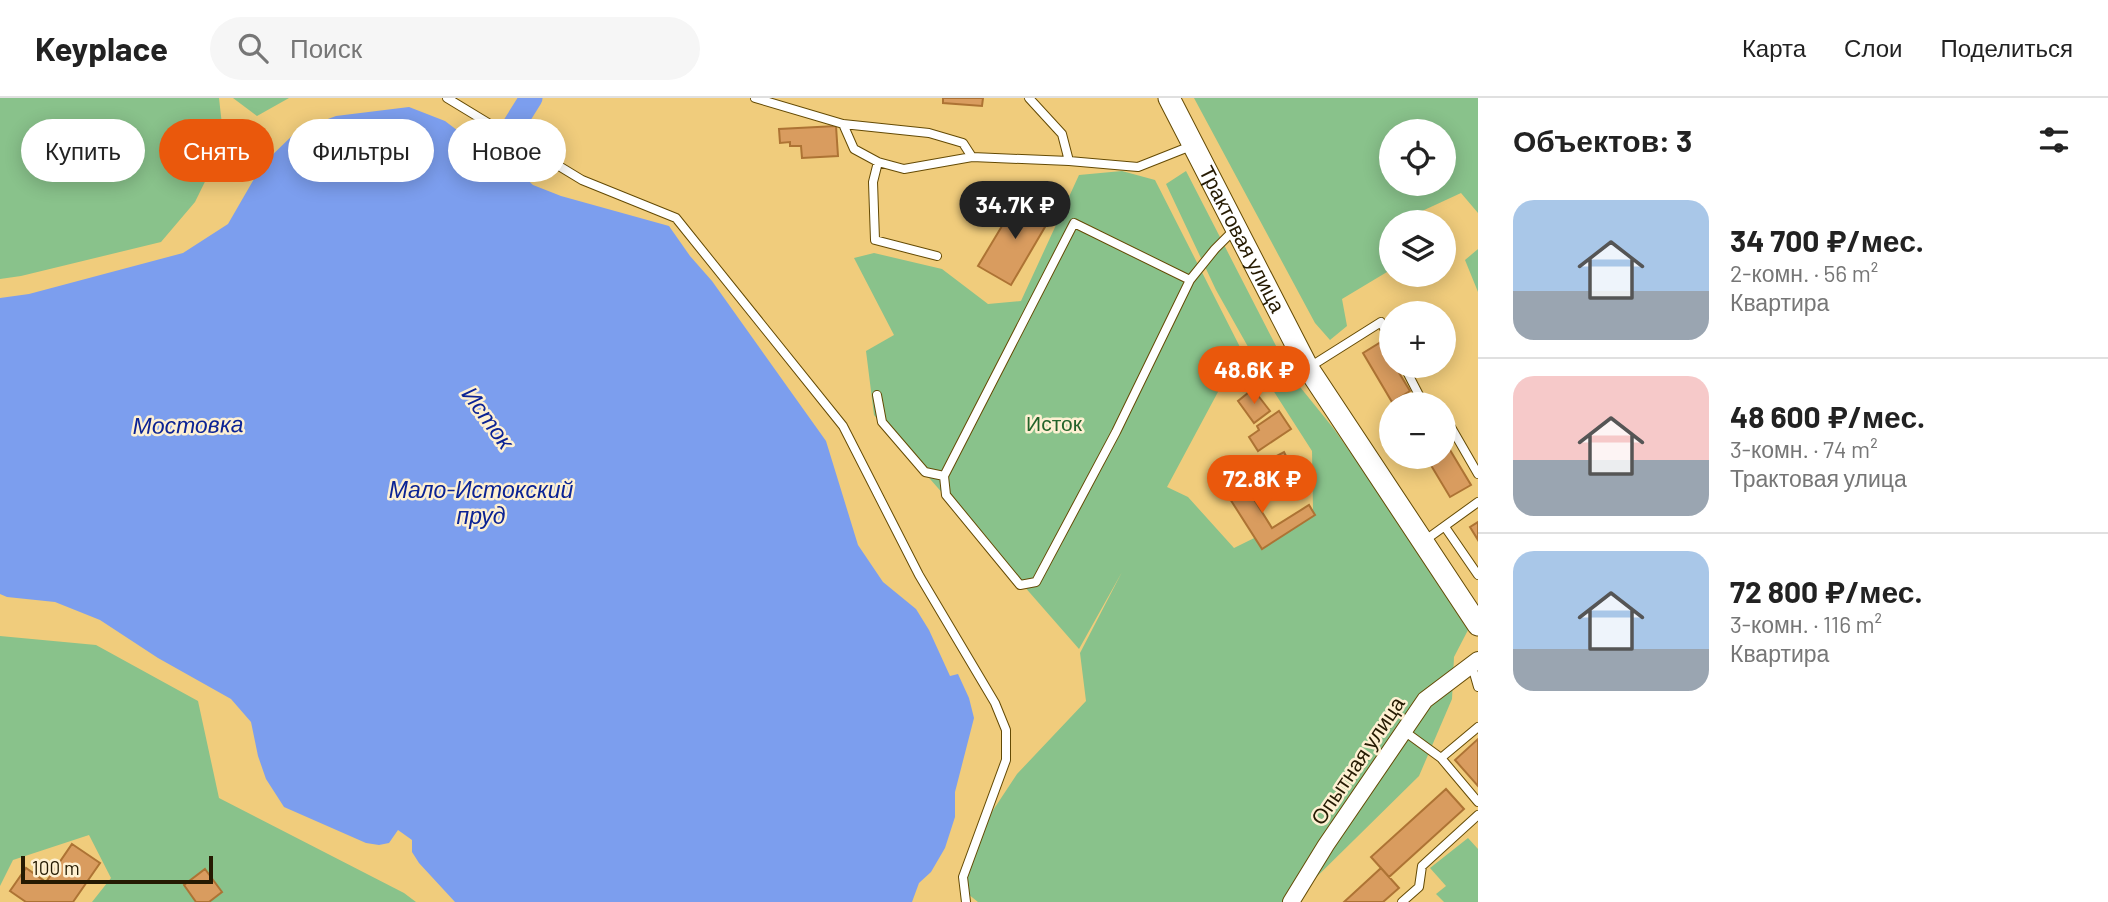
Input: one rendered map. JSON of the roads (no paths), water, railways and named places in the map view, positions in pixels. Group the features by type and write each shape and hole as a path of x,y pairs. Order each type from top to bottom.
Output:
{"main road":[{"name":"Трактовая улица","path":"1169,98 1308,368 1478,625"}],"street":[{"name":"Опытная улица","path":"1291,902 1326,845 1425,700 1475,663"}],"lane":[{"path":"447,98 582,180 676,218 842,426 919,575 995,703 1006,730 1006,760 963,877 966,902"},
{"path":"755,98 843,124 929,133 963,144 972,158"},
{"path":"1029,98 1062,134 1069,161"},
{"path":"843,124 854,149 878,162 904,169 972,158 1138,166 1194,145"},
{"path":"878,162 873,182 875,240 937,256"},
{"path":"1190,280 1074,223 944,477 946,495 1020,585 1037,582 1116,432 1190,280 1215,248 1235,229"},
{"path":"1308,368 1379,323"},
{"path":"877,395 882,422 925,472 944,477"},
{"path":"1456,434 1477,468"},
{"path":"1423,541 1478,502"},
{"path":"1445,527 1478,575"},
{"path":"1475,663 1478,687"},
{"path":"1441,758 1478,727"},
{"path":"1404,731 1441,758 1478,802"},
{"path":"1402,902 1419,887 1422,866 1478,815"}],"water":[{"name":"Мало-Истокский пруд","path":"409,107 445,121 448,123 448,182 530,182 561,196 669,226 712,281 826,441 858,545 883,582 916,609 950,676 958,674 969,698 974,718 955,792 955,817 945,848 931,872 919,883 912,902 455,902 419,863 412,852 412,840 398,830 389,843 366,843 284,807 266,779 251,722 231,699 158,658 100,620 55,602 0,594 0,298 29,294 183,253 228,224 252,182 274,182 274,153 288,140 288,182 434,182 434,119 328,119"}],"waterway":[{"name":"Исток","path":"518,119 531,98"}],"water label":[{"name":"Мостовка","path":"188,425"}]}
